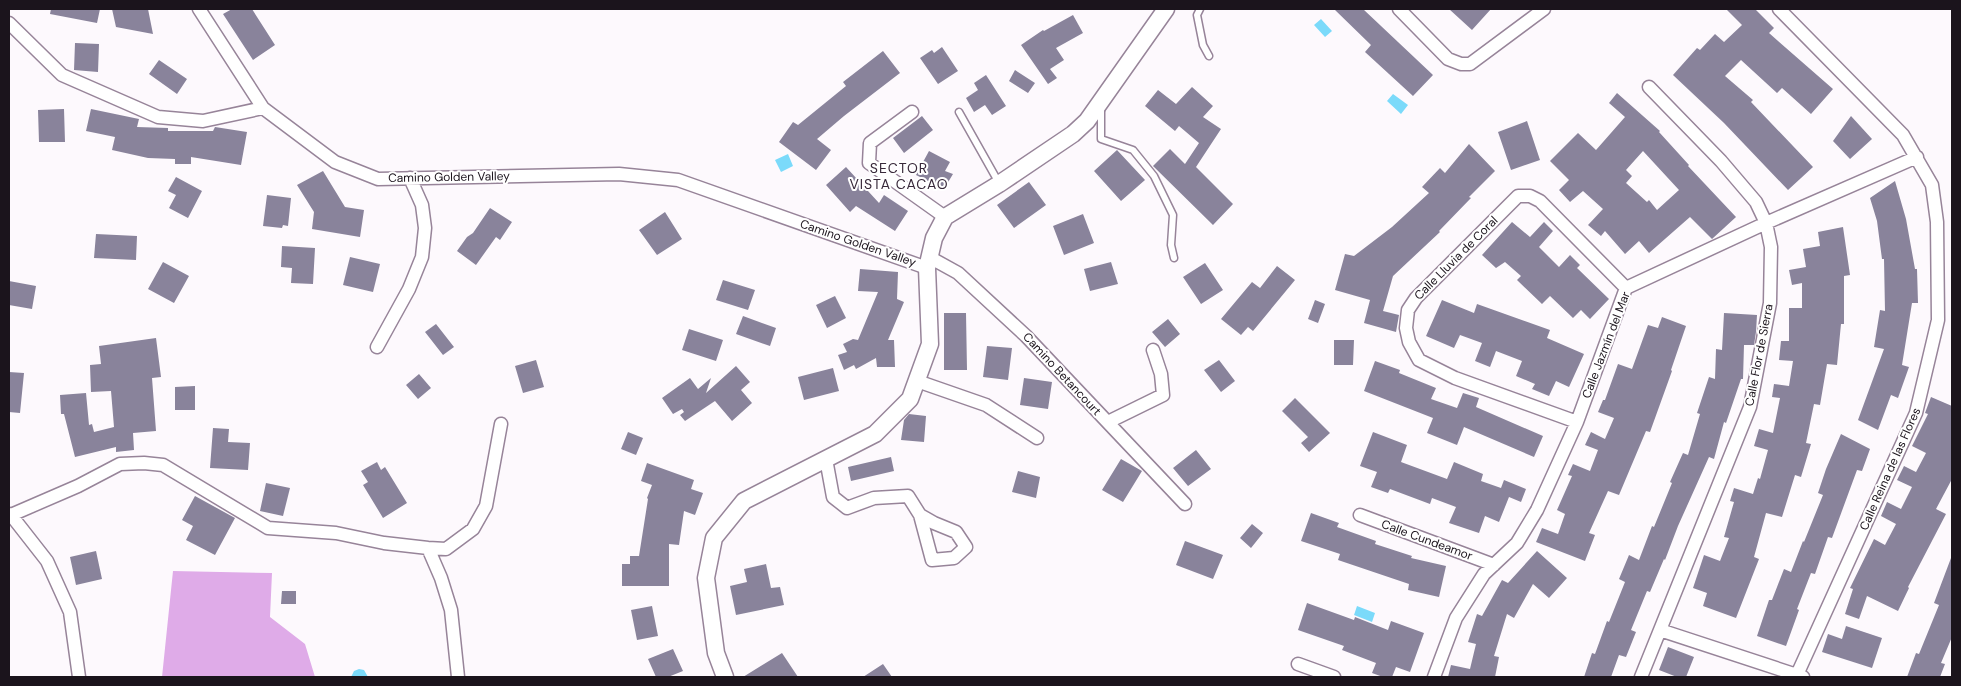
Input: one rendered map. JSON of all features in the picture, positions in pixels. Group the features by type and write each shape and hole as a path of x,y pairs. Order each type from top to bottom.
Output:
{"street":[{"name":"Camino Golden Valley","path":"198,9 263,108 335,162 378,179 619,174 678,180 928,262"},
{"path":"725,677 716,653 706,578 714,538 744,501 875,434 910,399 930,344 928,262 934,238 945,217 999,184 1073,134 1087,121 1166,9"},
{"path":"1399,9 1448,58 1461,64 1470,64 1544,9"},
{"name":"Calle Reina de las Flores","path":"1779,9 1903,135 1932,185 1938,222 1938,320 1934,344 1916,413 1799,676"},
{"path":"9,23 62,75 158,117 203,121 263,108"},
{"name":"Calle Flor de Sierra","path":"1641,677 1750,408 1770,303 1770,247 1766,223 1756,202 1721,160 1649,87"},
{"path":"912,112 870,144 869,163 945,217"},
{"name":"Calle Jazmín del Mar","path":"1434,677 1456,618 1484,574 1517,543 1537,510 1577,422 1626,288 1766,223 1917,157"},
{"path":"377,347 409,289 422,257 425,228 422,205 410,178"},
{"name":"Calle Lluvia de Coral","path":"1577,422 1455,378 1419,360 1407,335 1408,310 1416,298 1518,196 1530,196 1540,201 1626,288"},
{"name":"Camino Betancourt","path":"928,262 958,273 1026,336 1184,504"},
{"path":"1108,422 1163,395 1162,374 1153,350"},
{"path":"917,381 986,405 1037,438"},
{"path":"79,677 70,612 47,561 10,514 78,486 120,464 144,463 163,465 268,528 336,533 384,543 446,549 473,529 486,506 501,424"},
{"path":"826,459 834,497 847,508 874,498 908,496 920,515"},
{"name":"Calle Cundeamor","path":"1360,515 1494,565"},
{"path":"428,548 441,578 451,610 458,677"},
{"path":"1660,630 1799,676"},
{"path":"1298,664 1334,677"}],"lane":[{"path":"1200,9 1197,15 1203,44 1210,56"},
{"path":"1101,101 1101,139 1133,150 1154,176 1173,215 1170,245 1174,258"},
{"path":"958,112 999,184"}],"shaded area":[{"path":"173,571 272,573 270,617 305,644 315,677 162,677"}],"water":[{"path":"1321,19 1332,31 1325,37 1314,25"},
{"path":"1393,94 1408,105 1401,114 1387,101"},
{"path":"788,154 793,166 781,172 775,160"},
{"path":"1357,606 1375,613 1372,622 1354,615"},
{"path":"364,670 368,677 351,677 354,671"}],"building":[{"path":"51,9 100,9 97,23 50,14"},
{"path":"112,9 148,9 153,34 116,27"},
{"path":"232,9 252,9 275,45 253,60 223,14"},
{"path":"1334,9 1363,9 1433,75 1413,96 1365,52 1371,45"},
{"path":"1449,9 1491,9 1472,30"},
{"path":"1726,9 1755,9 1774,28 1769,33 1833,89 1811,114 1782,88 1777,93 1741,60 1725,76 1753,100 1751,102 1813,167 1788,190 1724,123 1673,75 1697,48 1700,50 1715,34 1724,42 1742,25"},
{"path":"1073,15 1083,33 1056,48 1064,60 1050,69 1057,78 1048,84 1021,45 1043,30"},
{"path":"75,43 99,44 98,72 74,70"},
{"path":"942,47 958,71 938,84 920,58 932,50 934,53"},
{"path":"883,51 900,73 817,139 831,150 816,170 779,142 793,122 798,125 846,86 843,82"},
{"path":"159,60 187,79 177,94 149,74"},
{"path":"1015,70 1035,83 1028,93 1009,81"},
{"path":"986,75 1006,106 992,115 985,105 974,112 966,98 978,90 974,83"},
{"path":"1192,87 1213,106 1203,117 1221,129 1196,167 1233,204 1213,225 1153,166 1170,149 1185,164 1199,143 1179,126 1175,131 1145,106 1158,90 1176,104"},
{"path":"1617,93 1660,131 1688,166 1736,217 1712,239 1690,217 1649,253 1639,241 1625,254 1605,231 1601,236 1588,225 1603,209 1583,191 1570,202 1559,190 1569,180 1550,161 1578,133 1596,150 1625,117 1609,103","holes":["1643,151 1679,190 1657,210 1649,200 1647,202 1626,183 1632,176 1626,170"]},
{"path":"64,109 65,142 39,142 38,110"},
{"path":"91,109 139,119 137,127 168,128 168,131 213,131 215,127 247,132 241,165 191,157 191,164 175,164 175,159 148,158 112,150 115,137 86,131"},
{"path":"922,116 933,130 904,153 893,138"},
{"path":"1851,116 1872,139 1850,159 1833,141"},
{"path":"1527,121 1540,160 1511,170 1498,132"},
{"path":"1469,144 1495,171 1469,197 1471,198 1440,232 1393,276 1383,311 1399,315 1396,332 1364,323 1370,300 1335,290 1345,254 1354,256 1392,227 1429,193 1422,187 1440,168 1445,173"},
{"path":"1117,150 1145,180 1121,201 1094,171"},
{"path":"929,151 950,162 945,171 953,174 944,189 916,175"},
{"path":"846,167 879,203 884,195 908,211 895,231 856,206 850,212 826,185"},
{"path":"323,171 345,207 364,210 360,237 312,229 314,212 297,185"},
{"path":"176,177 202,191 188,218 169,208 176,195 168,191"},
{"path":"1895,181 1906,219 1915,269 1917,269 1918,303 1912,303 1902,365 1909,367 1898,398 1891,395 1878,430 1858,420 1884,349 1874,347 1880,310 1885,311 1884,259 1882,259 1877,221 1870,198"},
{"path":"1029,182 1046,205 1014,228 997,205"},
{"path":"267,195 291,198 288,226 283,225 282,228 263,226"},
{"path":"490,208 512,222 500,240 496,237 476,265 457,251 467,237 473,233"},
{"path":"665,212 682,239 657,255 639,230"},
{"path":"1083,214 1094,243 1064,255 1053,226"},
{"path":"1512,222 1530,237 1544,222 1553,231 1539,247 1559,267 1570,255 1580,265 1577,268 1609,299 1590,319 1581,310 1573,318 1550,296 1542,304 1517,280 1521,276 1505,262 1496,268 1482,255"},
{"path":"1843,227 1850,275 1844,276 1844,324 1841,324 1837,365 1827,364 1820,405 1814,404 1806,443 1811,444 1801,477 1795,475 1782,517 1766,513 1754,557 1759,559 1736,618 1703,606 1707,593 1693,588 1704,555 1720,561 1729,538 1724,537 1734,502 1730,501 1734,488 1753,494 1758,478 1760,479 1768,450 1754,446 1759,429 1773,433 1780,398 1772,397 1774,384 1789,386 1793,361 1779,360 1781,341 1789,341 1789,308 1802,308 1802,283 1792,285 1789,270 1806,267 1803,249 1820,246 1818,232"},
{"path":"96,234 137,236 136,260 94,258"},
{"path":"282,246 315,248 313,284 291,283 292,268 281,267"},
{"path":"350,257 380,264 373,292 343,285"},
{"path":"163,262 189,276 174,303 148,289"},
{"path":"1111,262 1118,284 1090,291 1084,269"},
{"path":"1205,263 1223,290 1201,304 1183,277"},
{"path":"1277,266 1295,280 1253,331 1248,327 1241,335 1221,319 1252,282 1260,288"},
{"path":"860,269 898,272 897,299 904,302 888,340 894,340 895,367 877,367 876,358 856,369 854,365 844,370 838,355 847,352 843,344 853,339 858,340 878,292 858,291"},
{"path":"723,280 755,290 748,310 716,300"},
{"path":"9,281 36,286 32,309 9,305"},
{"path":"835,296 846,318 827,328 816,305"},
{"path":"1315,300 1325,304 1318,323 1308,319"},
{"path":"1442,300 1474,313 1477,304 1550,330 1547,338 1584,354 1569,387 1556,381 1549,396 1532,389 1535,384 1516,376 1522,361 1496,351 1490,367 1475,361 1482,343 1460,335 1454,348 1426,336"},
{"path":"944,313 966,313 967,370 944,370"},
{"path":"1724,313 1757,315 1756,332 1754,345 1744,345 1743,379 1741,379 1726,423 1724,422 1714,459 1709,457 1665,560 1650,592 1647,591 1631,630 1636,632 1626,657 1619,655 1611,677 1584,677 1592,653 1595,654 1607,621 1609,622 1625,582 1619,579 1629,555 1639,560 1683,453 1688,455 1700,414 1697,413 1709,377 1715,379 1716,349 1722,350"},
{"path":"743,316 776,328 770,346 736,334"},
{"path":"1662,317 1686,326 1672,371 1650,432 1646,431 1619,495 1608,491 1589,533 1595,535 1585,561 1536,542 1542,528 1558,534 1565,514 1557,510 1572,476 1568,475 1573,464 1590,471 1598,450 1585,445 1591,432 1605,439 1614,418 1598,412 1603,400 1605,400 1618,364 1632,369 1648,325 1658,328"},
{"path":"1168,319 1180,334 1165,347 1152,332"},
{"path":"436,324 454,347 443,355 425,332"},
{"path":"689,329 723,340 716,361 682,350"},
{"path":"156,338 161,377 152,378 156,431 133,433 134,450 116,452 116,447 75,457 64,414 61,414 60,395 86,393 89,425 92,424 94,432 114,427 111,391 91,392 90,365 101,364 99,346"},
{"path":"1334,340 1354,340 1353,365 1334,365"},
{"path":"987,346 1012,348 1008,380 983,377"},
{"path":"536,360 544,387 523,393 515,366"},
{"path":"1219,360 1235,381 1221,392 1204,370"},
{"path":"1375,361 1400,370 1399,373 1436,388 1431,399 1457,408 1463,393 1479,398 1476,407 1543,436 1534,457 1464,427 1457,445 1427,433 1433,418 1364,391"},
{"path":"736,366 750,382 741,390 752,403 732,421 715,401 685,421 680,415 684,412 682,409 673,414 662,398 690,378 698,389 711,378 706,393"},
{"path":"833,368 839,391 804,400 798,377"},
{"path":"9,372 24,373 20,413 9,412"},
{"path":"419,374 431,388 418,399 406,385"},
{"path":"1024,378 1052,382 1048,409 1020,405"},
{"path":"195,386 195,410 175,410 175,387"},
{"path":"1931,397 1952,406 1952,479 1936,509 1946,514 1908,587 1898,611 1867,596 1859,619 1845,614 1853,589 1850,588 1874,539 1885,545 1896,524 1881,516 1887,502 1901,509 1912,487 1897,480 1904,466 1916,472 1926,453 1912,446 1928,414 1925,413"},
{"path":"1295,398 1330,433 1309,452 1301,443 1308,437 1282,411"},
{"path":"909,414 926,416 924,442 901,440 904,420"},
{"path":"213,428 229,429 228,442 250,443 248,470 210,468"},
{"path":"628,432 643,438 636,455 621,449"},
{"path":"1373,432 1407,445 1401,462 1447,479 1454,462 1483,474 1481,481 1501,488 1504,480 1526,489 1521,502 1509,497 1499,522 1485,516 1479,533 1449,523 1456,507 1432,498 1430,504 1390,489 1388,493 1371,487 1377,472 1360,466"},
{"path":"1841,434 1870,449 1862,471 1857,470 1832,538 1828,537 1815,574 1811,573 1797,609 1799,610 1786,646 1757,636 1769,600 1772,600 1784,569 1791,572 1804,542 1823,495 1818,493 1826,469"},
{"path":"1196,450 1211,469 1188,486 1173,468"},
{"path":"891,457 894,471 851,481 848,467"},
{"path":"1121,459 1142,471 1123,502 1102,490"},
{"path":"377,462 381,470 385,467 407,503 383,518 363,485 368,482 361,471"},
{"path":"647,463 694,480 691,489 703,493 695,515 684,511 679,545 669,544 669,586 622,586 622,564 630,564 630,556 639,556 647,498 652,485 641,481"},
{"path":"1018,471 1040,477 1036,498 1012,492"},
{"path":"266,483 290,488 283,516 260,511"},
{"path":"195,496 235,518 215,555 186,540 193,526 182,520"},
{"path":"1311,513 1339,523 1337,527 1376,541 1375,544 1412,556 1411,558 1446,566 1439,597 1408,590 1409,584 1338,560 1340,554 1301,541"},
{"path":"1252,524 1263,533 1251,548 1240,538"},
{"path":"1185,541 1223,555 1213,579 1176,565"},
{"path":"96,551 102,579 76,585 70,557"},
{"path":"1537,551 1567,578 1549,598 1533,584 1514,618 1507,614 1494,656 1499,657 1495,677 1448,677 1451,665 1470,669 1476,644 1468,642 1477,614 1482,616 1502,580 1508,583"},
{"path":"1951,558 1952,637 1941,663 1945,664 1940,677 1907,677 1916,653 1919,654 1939,605 1934,603"},
{"path":"766,564 771,588 780,587 784,605 736,615 730,586 747,582 744,569"},
{"path":"282,591 296,591 296,604 281,604"},
{"path":"1307,603 1354,620 1355,617 1388,630 1391,621 1424,633 1410,672 1396,667 1392,677 1383,677 1372,673 1376,663 1342,650 1344,646 1298,630"},
{"path":"652,606 658,636 637,640 631,610"},
{"path":"1846,626 1882,638 1872,668 1822,652 1828,634 1842,639"},
{"path":"1668,647 1694,657 1686,677 1677,677 1659,670"},
{"path":"673,649 683,671 668,677 656,677 648,659"},
{"path":"782,653 798,677 743,677"},
{"path":"883,664 892,677 863,677"}],"district":[{"name":"SECTOR VISTA CACAO","path":"899,176"}]}
